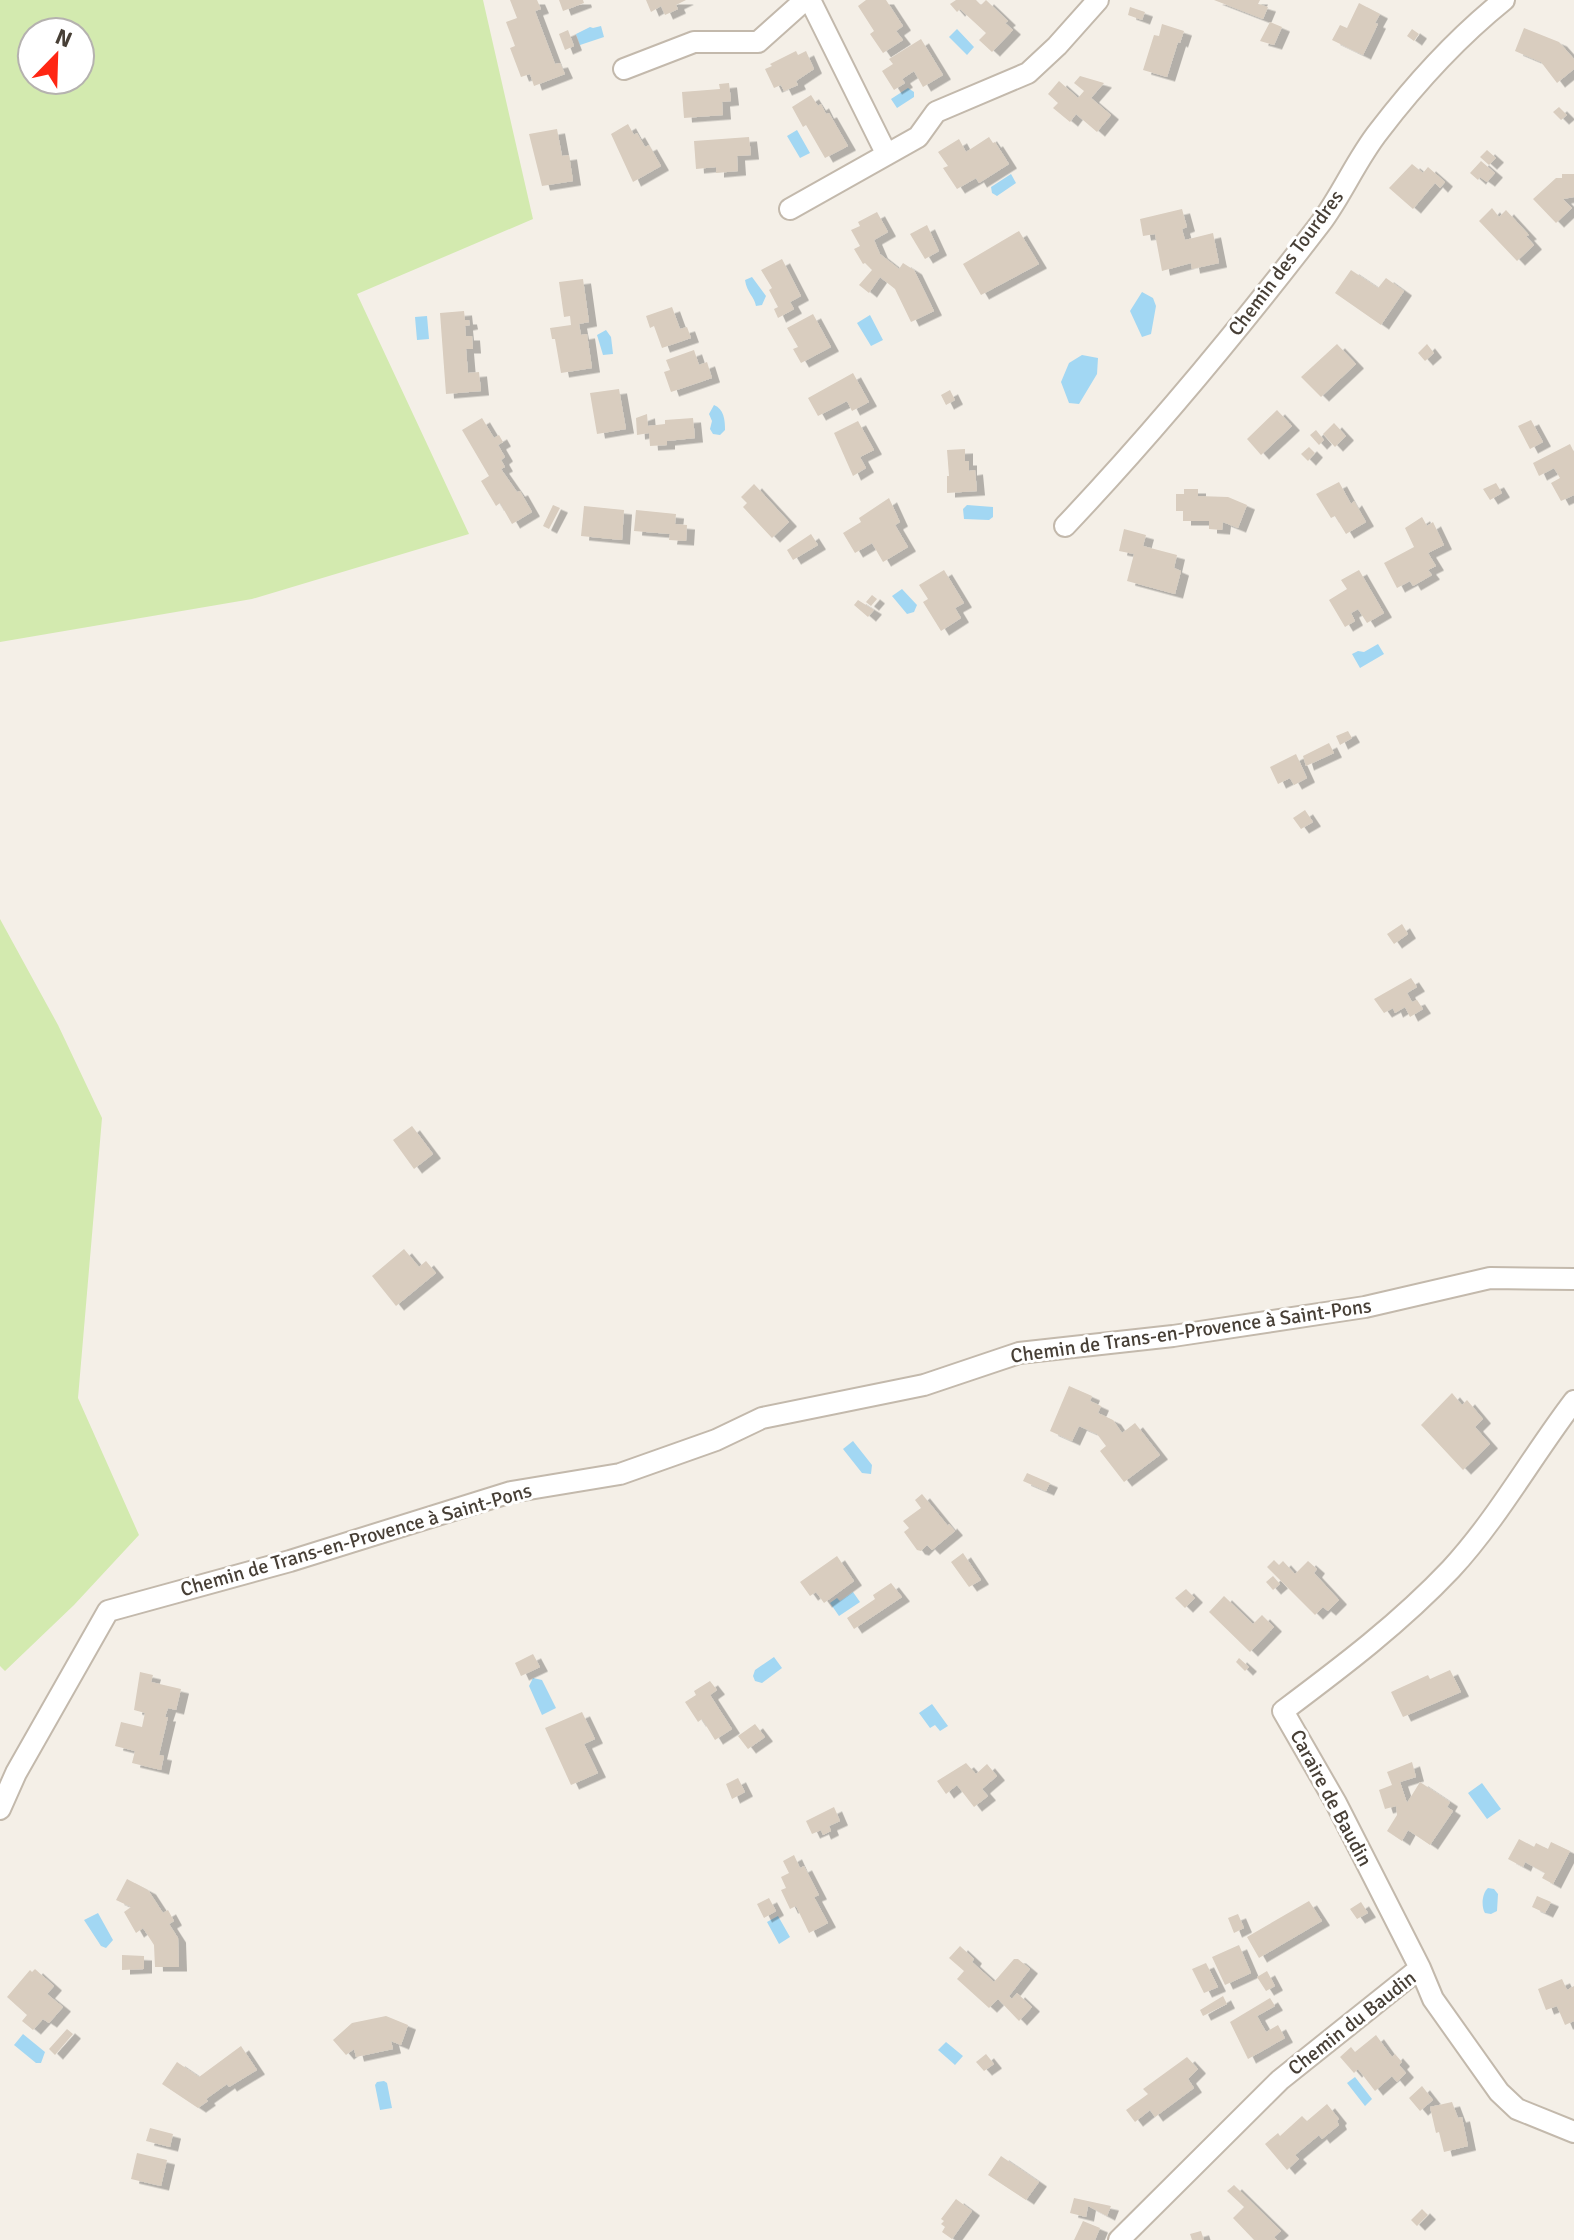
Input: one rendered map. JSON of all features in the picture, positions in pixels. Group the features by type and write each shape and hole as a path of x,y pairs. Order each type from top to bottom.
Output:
{"street":[{"path":"624,69 694,42 758,42 807,0 886,153"},
{"path":"790,209 918,137 936,112 1028,73 1098,0"},
{"name":"Chemin des Tourdres","path":"1065,526 1245,322 1329,212 1378,133 1450,50 1504,0"},
{"name":"Chemin de Trans-en-Provence à Saint-Pons","path":"0,1809 23,1759 108,1611 290,1561 511,1492 620,1474 716,1440 762,1418 924,1385 1019,1353 1160,1338 1365,1307 1490,1278 1574,1279"},
{"name":"Caraire de Baudin","path":"1420,1968 1336,1803 1283,1711 1384,1635 1451,1569 1501,1506 1574,1401"},
{"name":"Chemin du Baudin","path":"1119,2240 1280,2080 1420,1968 1433,1999 1499,2092 1517,2109 1574,2132"}],"green space":[{"path":"0,0 483,0 533,219 357,294 469,534 252,599 0,642"},
{"path":"0,919 58,1025 102,1118 78,1398 139,1535 74,1605 5,1671 0,1666"}],"water":[{"path":"601,26 604,37 580,45 576,34 590,27"},
{"path":"957,29 974,47 967,55 949,37"},
{"path":"908,88 914,92 914,97 897,108 891,99"},
{"path":"797,130 810,153 800,158 787,136"},
{"path":"1011,174 1016,183 997,196 992,193 991,187"},
{"path":"752,277 766,296 762,305 756,306 747,288 745,280"},
{"path":"1142,292 1153,298 1156,306 1151,334 1142,337 1130,311"},
{"path":"870,315 883,340 871,346 857,323"},
{"path":"427,316 429,339 417,340 415,317"},
{"path":"606,330 611,337 613,354 603,355 597,335"},
{"path":"1082,355 1098,358 1097,374 1079,404 1069,403 1061,382 1069,363"},
{"path":"714,405 720,409 724,419 725,430 720,435 713,434 710,429 712,421 709,414"},
{"path":"967,505 993,507 993,517 989,520 964,519 963,509"},
{"path":"902,589 917,605 914,612 907,614 892,596"},
{"path":"1378,644 1384,654 1360,668 1352,654 1364,652"},
{"path":"853,1441 872,1465 871,1474 862,1473 843,1449"},
{"path":"853,1592 860,1602 839,1616 830,1603 837,1598 840,1601"},
{"path":"774,1657 782,1668 762,1683 755,1681 755,1670"},
{"path":"533,1678 542,1680 556,1708 542,1715 529,1686"},
{"path":"932,1704 948,1726 940,1731 935,1725 930,1728 919,1713"},
{"path":"1482,1783 1501,1809 1487,1819 1468,1793"},
{"path":"1488,1888 1498,1894 1497,1911 1491,1914 1485,1913 1483,1907 1483,1897"},
{"path":"98,1913 113,1940 106,1948 101,1946 84,1920"},
{"path":"778,1916 790,1937 779,1944 767,1922"},
{"path":"23,2034 45,2052 41,2063 36,2063 14,2045"},
{"path":"946,2042 963,2056 955,2065 938,2050"},
{"path":"1355,2077 1372,2099 1365,2106 1347,2083"},
{"path":"384,2081 392,2108 380,2110 375,2085"}],"building":[{"path":"510,0 537,0 541,9 535,11 555,64 560,63 565,74 534,86 530,74 521,77 510,48 515,46 506,22 517,18"},
{"path":"559,0 583,0 584,3 563,11"},
{"path":"646,0 686,0 676,5 678,9 665,15 661,6 651,12"},
{"path":"866,0 886,0 903,26 896,31 903,40 883,53 870,34 874,31 858,6"},
{"path":"956,0 976,0 981,5 986,0 1013,30 992,52 979,40 986,33 950,4"},
{"path":"1214,0 1260,0 1258,4 1268,7 1263,19"},
{"path":"1359,3 1380,14 1363,55 1332,40 1340,25 1347,28"},
{"path":"1130,7 1145,12 1142,20 1128,15"},
{"path":"1270,22 1282,27 1274,45 1260,41"},
{"path":"1162,24 1184,31 1167,77 1143,70 1154,35 1159,36"},
{"path":"1524,28 1559,42 1574,59 1574,69 1557,83 1541,62 1515,51"},
{"path":"1412,29 1419,34 1414,41 1407,36"},
{"path":"568,30 574,46 565,50 559,34"},
{"path":"921,39 943,75 923,87 914,71 902,79 905,83 894,90 882,71 893,64 889,59"},
{"path":"796,51 798,55 806,51 814,69 796,81 798,85 784,91 781,85 774,88 765,69"},
{"path":"1080,76 1104,83 1091,98 1111,115 1097,132 1076,114 1070,122 1053,108 1058,103 1048,94 1059,81 1078,98 1084,91 1074,83"},
{"path":"729,83 731,101 722,102 723,115 684,118 682,92 720,89 719,84"},
{"path":"811,95 826,114 829,113 848,146 825,158 792,107"},
{"path":"1559,107 1567,115 1561,120 1553,112"},
{"path":"628,124 645,147 649,145 661,166 633,182 611,134"},
{"path":"557,129 562,156 569,155 573,181 542,186 529,134"},
{"path":"749,137 751,155 737,156 738,171 716,173 716,167 696,169 694,141"},
{"path":"989,137 1009,164 979,183 976,178 957,189 943,168 948,166 938,152 959,139 966,152"},
{"path":"1487,150 1496,158 1489,165 1480,157"},
{"path":"1481,161 1495,173 1487,182 1480,177 1478,180 1470,173"},
{"path":"1412,164 1423,173 1428,167 1445,182 1440,188 1435,183 1413,209 1389,188"},
{"path":"1562,174 1574,174 1574,197 1563,199 1572,208 1556,223 1533,199 1556,178 1562,178"},
{"path":"1492,208 1499,217 1506,210 1534,245 1517,261 1479,221"},
{"path":"1182,209 1187,227 1182,229 1185,240 1213,233 1219,263 1192,269 1191,263 1162,271 1155,234 1143,236 1140,219"},
{"path":"877,212 888,232 874,240 880,254 899,269 903,263 914,270 934,311 911,322 895,289 880,277 869,293 859,285 872,270 863,264 854,249 860,246 851,230 860,226 858,222"},
{"path":"927,225 939,251 925,259 910,234"},
{"path":"1019,231 1039,264 981,295 963,264"},
{"path":"782,259 801,296 790,302 794,309 778,318 774,309 778,307 769,290 772,288 761,270"},
{"path":"1351,270 1378,288 1386,278 1404,291 1381,325 1335,293"},
{"path":"583,279 589,322 579,324 581,335 587,334 592,368 561,373 550,328 571,325 570,316 564,317 559,282"},
{"path":"672,307 680,329 687,327 691,338 662,348 654,326 650,328 646,316"},
{"path":"464,311 465,320 469,320 470,325 465,326 466,336 472,336 473,349 466,349 468,373 479,372 481,391 446,394 440,313"},
{"path":"813,314 831,347 801,363 793,349 798,347 787,328"},
{"path":"1337,344 1356,364 1321,397 1301,377"},
{"path":"1427,344 1434,353 1425,361 1418,353"},
{"path":"694,350 699,365 707,362 712,378 671,392 664,372 670,370 666,360"},
{"path":"853,373 869,402 852,411 847,401 818,416 808,398"},
{"path":"619,389 626,429 597,434 590,393"},
{"path":"950,390 955,400 946,405 941,395"},
{"path":"1277,410 1292,426 1261,455 1247,439"},
{"path":"647,414 648,426 665,424 665,420 693,418 695,438 650,446 649,433 637,435 636,418"},
{"path":"482,418 494,438 499,435 503,442 498,445 505,457 501,460 505,467 501,469 517,492 520,491 532,512 512,524 500,503 496,506 481,481 489,476 462,430"},
{"path":"1531,420 1543,442 1530,449 1518,426"},
{"path":"858,421 874,450 860,457 866,468 853,476 834,433"},
{"path":"1334,423 1346,436 1335,447 1323,434"},
{"path":"1316,430 1324,440 1319,445 1310,435"},
{"path":"1570,444 1574,452 1574,495 1561,501 1551,483 1560,478 1554,468 1539,476 1533,463"},
{"path":"1309,447 1315,453 1308,461 1301,454"},
{"path":"965,449 969,471 975,470 977,491 947,493 947,450"},
{"path":"1339,482 1366,522 1346,534 1316,494"},
{"path":"1496,483 1502,493 1490,500 1483,489"},
{"path":"754,484 789,522 772,538 743,507 747,503 741,497"},
{"path":"1184,489 1198,489 1198,496 1228,497 1247,505 1238,528 1223,522 1222,530 1209,529 1209,521 1183,521 1183,511 1176,511 1176,494 1184,494"},
{"path":"889,498 900,522 895,525 908,547 883,562 872,543 855,553 843,533"},
{"path":"553,505 560,508 549,529 543,526"},
{"path":"584,506 624,510 622,540 581,536"},
{"path":"636,510 676,514 675,524 687,525 686,541 669,540 670,534 634,531"},
{"path":"1422,517 1427,526 1433,522 1444,545 1428,553 1436,566 1428,570 1432,575 1413,586 1410,581 1397,588 1384,563 1414,547 1405,528"},
{"path":"1124,529 1146,535 1143,546 1177,555 1174,568 1181,571 1175,594 1127,581 1134,554 1119,551"},
{"path":"811,534 818,545 793,560 787,550"},
{"path":"944,570 964,603 955,608 961,618 941,631 923,602 928,599 919,585"},
{"path":"1359,570 1384,613 1367,623 1358,609 1351,613 1355,621 1345,627 1329,600 1347,589 1341,580"},
{"path":"872,595 877,599 871,606 866,602"},
{"path":"858,600 874,610 868,617 854,605"},
{"path":"1348,731 1352,738 1340,745 1336,736"},
{"path":"1329,743 1334,753 1306,766 1303,756"},
{"path":"1296,754 1307,778 1294,785 1290,778 1278,784 1270,767"},
{"path":"1305,810 1313,822 1301,829 1293,818"},
{"path":"1402,924 1408,934 1394,944 1387,934"},
{"path":"1411,978 1417,987 1407,993 1412,1002 1417,1000 1423,1009 1410,1017 1405,1007 1395,1013 1393,1008 1384,1013 1374,999"},
{"path":"412,1126 433,1154 414,1169 393,1140"},
{"path":"404,1249 419,1267 426,1261 436,1273 396,1306 372,1276"},
{"path":"1069,1386 1092,1396 1090,1401 1101,1406 1098,1413 1113,1420 1122,1433 1135,1423 1160,1455 1124,1482 1100,1451 1106,1446 1097,1434 1079,1426 1072,1441 1050,1431"},
{"path":"1452,1393 1462,1405 1467,1400 1483,1419 1475,1427 1490,1444 1463,1470 1421,1425"},
{"path":"1027,1473 1050,1483 1046,1491 1023,1481"},
{"path":"922,1494 955,1531 932,1550 927,1545 921,1551 904,1532 909,1528 903,1521 921,1508 915,1500"},
{"path":"963,1553 981,1580 969,1587 951,1562"},
{"path":"837,1556 854,1581 824,1603 816,1592 810,1596 800,1582"},
{"path":"1274,1560 1279,1565 1283,1561 1295,1574 1308,1561 1317,1569 1314,1573 1339,1600 1328,1611 1323,1607 1315,1615 1267,1567"},
{"path":"1273,1576 1280,1584 1273,1590 1266,1582"},
{"path":"891,1583 902,1597 854,1629 847,1618 875,1599 873,1595"},
{"path":"1186,1589 1195,1598 1185,1608 1175,1598"},
{"path":"1224,1596 1253,1624 1262,1615 1274,1627 1250,1652 1209,1612"},
{"path":"533,1654 540,1667 521,1676 515,1663"},
{"path":"1239,1658 1249,1667 1245,1671 1236,1662"},
{"path":"1450,1670 1461,1692 1403,1717 1391,1692 1428,1675 1430,1679"},
{"path":"140,1672 153,1675 151,1682 181,1689 176,1710 168,1708 165,1717 168,1717 159,1755 164,1756 161,1770 132,1763 135,1751 115,1746 121,1722 142,1727 145,1713 134,1710"},
{"path":"710,1681 717,1690 710,1695 732,1729 715,1740 702,1719 698,1722 685,1702 696,1695 694,1691"},
{"path":"582,1712 595,1739 584,1744 598,1773 571,1785 545,1728"},
{"path":"755,1724 765,1737 748,1749 738,1736"},
{"path":"1412,1762 1416,1777 1400,1782 1407,1803 1420,1782 1450,1802 1447,1807 1453,1811 1430,1845 1408,1830 1402,1841 1387,1831 1397,1815 1396,1806 1385,1809 1379,1790 1392,1785 1387,1772"},
{"path":"966,1763 976,1774 987,1764 997,1776 982,1789 988,1796 974,1807 957,1785 946,1794 937,1781"},
{"path":"738,1778 745,1792 732,1799 726,1784"},
{"path":"834,1807 840,1821 829,1826 831,1831 823,1835 821,1830 812,1834 806,1821"},
{"path":"1519,1839 1534,1847 1536,1843 1548,1849 1551,1842 1570,1851 1553,1884 1542,1878 1545,1873 1525,1862 1523,1867 1508,1859"},
{"path":"794,1855 800,1868 804,1866 819,1895 814,1897 828,1923 809,1933 796,1906 790,1909 781,1890 786,1888 781,1877 789,1873 783,1861"},
{"path":"127,1879 148,1890 163,1913 168,1910 174,1921 169,1924 178,1938 179,1967 155,1967 154,1945 143,1928 136,1933 124,1912 131,1907 116,1900"},
{"path":"1537,1896 1551,1902 1545,1913 1532,1907"},
{"path":"769,1898 776,1911 764,1918 757,1904"},
{"path":"1309,1901 1322,1921 1259,1958 1247,1937"},
{"path":"1361,1902 1368,1913 1357,1919 1350,1909"},
{"path":"1238,1914 1244,1928 1234,1933 1228,1918"},
{"path":"1239,1945 1251,1973 1225,1985 1212,1957"},
{"path":"960,1946 994,1982 1014,1959 1030,1969 1009,1996 1012,1999 1017,1993 1032,2007 1019,2021 998,1999 989,2008 957,1979 964,1971 949,1958"},
{"path":"122,1955 144,1956 144,1969 122,1970"},
{"path":"1206,1963 1218,1987 1204,1993 1192,1969"},
{"path":"35,1969 54,1986 47,1994 63,2007 49,2023 43,2019 33,2030 22,2021 27,2015 7,1997 30,1970"},
{"path":"1267,1971 1275,1986 1266,1991 1257,1977"},
{"path":"1562,1979 1567,1990 1574,1986 1574,2021 1565,2025 1557,2006 1546,2010 1538,1989"},
{"path":"1223,1996 1227,2004 1203,2016 1200,2010"},
{"path":"1270,1998 1275,2006 1257,2016 1266,2032 1278,2025 1285,2038 1248,2059 1230,2022"},
{"path":"386,2016 408,2025 401,2045 391,2041 393,2049 356,2057 354,2049 346,2055 333,2040 352,2023"},
{"path":"67,2029 73,2034 55,2055 49,2049"},
{"path":"1376,2035 1392,2057 1395,2054 1402,2062 1399,2065 1406,2073 1397,2082 1392,2076 1375,2091 1358,2069 1354,2073 1340,2057 1351,2047 1355,2052"},
{"path":"241,2046 257,2070 229,2087 227,2084 198,2108 162,2084 177,2062 199,2077"},
{"path":"986,2054 994,2064 984,2071 976,2062"},
{"path":"1187,2057 1198,2069 1188,2079 1194,2088 1155,2117 1150,2110 1135,2122 1126,2110 1148,2094 1143,2089"},
{"path":"1422,2086 1433,2100 1420,2111 1409,2098"},
{"path":"1452,2102 1458,2118 1462,2117 1468,2146 1444,2152 1430,2107"},
{"path":"1327,2104 1339,2119 1339,2125 1322,2139 1319,2135 1295,2155 1299,2159 1287,2170 1265,2144 1278,2133 1280,2136 1302,2116 1307,2121"},
{"path":"150,2128 173,2134 170,2147 146,2141"},
{"path":"137,2153 167,2160 161,2186 131,2179"},
{"path":"1001,2156 1039,2182 1026,2200 988,2175"},
{"path":"1234,2185 1281,2231 1274,2237 1277,2240 1254,2240 1233,2218 1244,2207 1227,2191"},
{"path":"1074,2198 1111,2206 1107,2216 1088,2206 1086,2217 1070,2213"},
{"path":"956,2199 972,2211 952,2239 942,2232 945,2227 941,2219"},
{"path":"1422,2209 1428,2215 1417,2226 1411,2220"},
{"path":"1083,2221 1100,2228 1095,2240 1074,2240"},
{"path":"1201,2231 1204,2240 1192,2240 1190,2234"}]}
